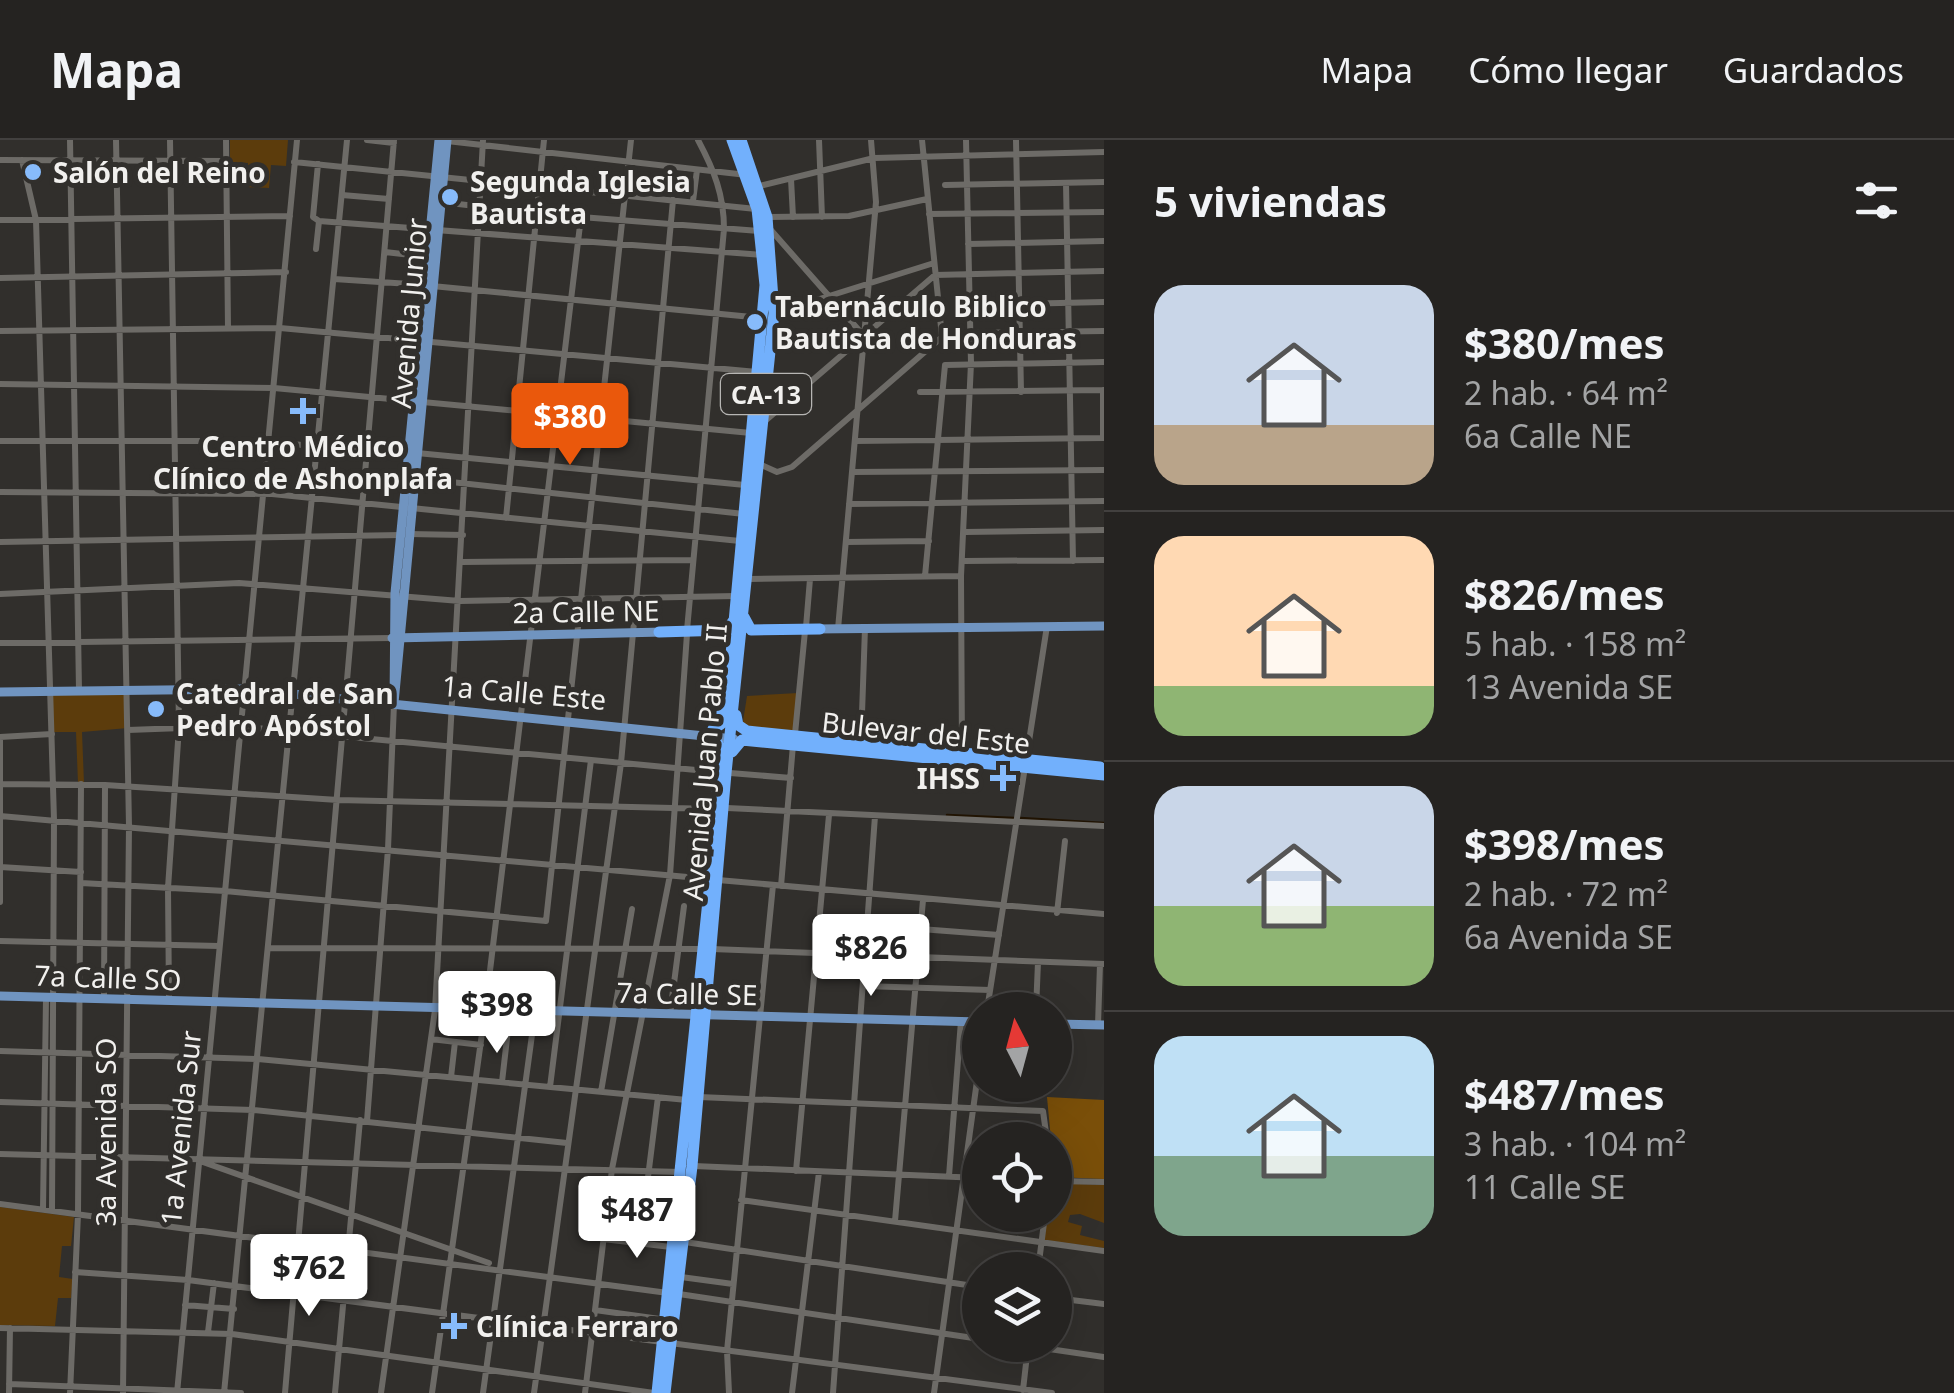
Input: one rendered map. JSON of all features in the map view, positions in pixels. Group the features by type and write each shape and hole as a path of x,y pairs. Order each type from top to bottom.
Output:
{"highway":[{"name":"Avenida Juan Pablo II","path":"731,140 752,180"},
{"name":"Avenida Juan Pablo II","path":"739,617 736,596 746,486 758,428 768,316 765,222 741,140"},
{"name":"Avenida Juan Pablo II","path":"665,1393 733,673 732,642 748,579 759,464 758,372 768,316 765,222"},
{"path":"739,617 752,631"},
{"path":"664,632 687,632 732,642 752,631 811,629"},
{"path":"724,769 732,749 745,735 738,725 732,642"},
{"path":"717,844 724,769 712,732 721,724 732,642"},
{"path":"723,704 732,709 737,704"},
{"name":"Bulevar del Este","path":"745,735 1104,771"},
{"name":"Bulevar del Este","path":"861,746 962,754 1024,764"},
{"name":"Avenida Juan Pablo II","path":"707,949 704,933 714,879"},
{"name":"Avenida Juan Pablo II","path":"656,1393 669,1344 668,1320 681,1278 677,1221 687,1169"}],"main road":[{"name":"Avenida Junior","path":"434,228 441,202 439,140"},
{"name":"Avenida Junior","path":"394,703 396,637 428,285 447,141"},
{"name":"Avenida Junior","path":"408,508 415,478 413,454"},
{"name":"2a Calle NE","path":"396,637 1102,625"},
{"name":"1a Calle Este","path":"0,692 244,688 745,735"},
{"name":"7a Calle SO","path":"0,996 214,1002"},
{"name":"7a Calle SE","path":"214,1002 485,1012 961,1021"},
{"path":"1072,1024 1101,1025"}],"street":[{"path":"70,140 74,590 80,690"},
{"name":"3a Avenida SO","path":"116,140 129,826 128,1220 123,1390"},
{"path":"169,1002 168,888 179,727 170,140"},
{"path":"226,140 228,328"},
{"name":"1a Avenida Sur","path":"177,1391 296,140"},
{"path":"224,1392 250,1159 347,140"},
{"path":"285,1393 394,141 367,140"},
{"path":"506,518 544,140"},
{"path":"81,883 225,891 546,921 630,140"},
{"path":"584,1393 612,1169 670,876 687,632 724,229 724,205 715,172 698,140"},
{"path":"819,140 822,217"},
{"path":"838,628 870,283 875,211 872,140"},
{"path":"759,464 777,472 792,467 942,336 922,140"},
{"path":"962,754 961,576 971,394 966,140"},
{"path":"1016,140 1021,392"},
{"path":"447,141 715,172 752,180 791,179 874,158 1104,152"},
{"path":"382,1393 435,1010 483,143"},
{"path":"0,160 226,161"},
{"path":"22,160 36,220 38,384 52,734 54,943 47,1210"},
{"path":"294,162 724,205 765,222 864,338"},
{"path":"318,164 312,217 319,222 764,255"},
{"path":"693,202 697,170"},
{"path":"791,179 792,217"},
{"path":"945,185 1104,182"},
{"path":"1066,183 1073,561"},
{"path":"342,195 389,199"},
{"path":"432,1393 485,1012 581,218 724,229 792,217 875,211 927,199"},
{"path":"534,1393 621,763 672,200"},
{"path":"441,202 537,212"},
{"path":"928,214 1104,212"},
{"path":"0,220 290,216"},
{"path":"316,249 319,222"},
{"path":"968,244 1104,241"},
{"path":"385,252 411,255"},
{"path":"334,279 768,316 934,264"},
{"path":"0,384 274,388 705,429 758,428 935,275 1104,271"},
{"path":"0,278 286,272"},
{"path":"970,305 1104,302"},
{"path":"0,331 280,328 758,372"},
{"path":"971,334 1104,331"},
{"path":"925,576 945,365 1104,362"},
{"path":"855,441 1104,438 1104,390 920,392"},
{"path":"0,441 318,444 746,486"},
{"path":"852,472 1104,470"},
{"path":"415,478 744,514"},
{"path":"0,492 313,497 741,541"},
{"path":"849,504 1104,500"},
{"path":"966,532 1104,530"},
{"path":"0,542 463,535"},
{"path":"846,542 929,541"},
{"path":"462,562 694,560"},
{"path":"964,561 1104,560"},
{"path":"748,579 961,576"},
{"path":"729,1393 727,1351 751,1099 766,951 811,629 810,579"},
{"path":"0,594 255,583 460,600 736,596"},
{"path":"864,986 990,990 1047,625"},
{"path":"861,746 865,628"},
{"name":"2a Calle NE","path":"0,642 396,637"},
{"path":"336,1393 357,1162 372,1068 395,743 394,703"},
{"path":"128,730 240,727 790,778"},
{"path":"0,902 0,737 52,734"},
{"path":"550,1086 591,760"},
{"path":"2,784 105,785 390,802 720,809 1104,826"},
{"path":"70,1389 82,1000 81,784"},
{"path":"104,1000 105,785"},
{"path":"796,1171 829,815"},
{"path":"2,816 1104,914"},
{"path":"833,1393 875,816"},
{"path":"1057,912 1065,841"},
{"path":"1,867 81,872"},
{"path":"894,1222 923,900"},
{"path":"670,1015 684,906"},
{"path":"602,1092 632,909"},
{"path":"868,925 998,935"},
{"path":"0,941 220,946"},
{"path":"270,948 707,949 1102,964 1101,1025"},
{"path":"1037,992 1038,962"},
{"path":"502,1082 510,1012"},
{"path":"483,1393 535,1012"},
{"path":"948,1176 961,1021"},
{"path":"431,1039 480,1045"},
{"path":"451,1076 455,1042"},
{"path":"0,1051 258,1058 658,1097 1044,1112 1045,1122"},
{"path":"644,1217 646,1170 658,1097"},
{"path":"0,1102 253,1110 567,1143"},
{"path":"971,1122 974,1102"},
{"path":"0,1154 646,1170 745,1168 962,1178"},
{"path":"199,1160 501,1267"},
{"path":"792,1393 820,1172"},
{"path":"1072,1181 1104,1182"},
{"path":"934,1393 962,1184"},
{"path":"742,1200 1104,1251"},
{"path":"0,1204 501,1267 962,1336"},
{"path":"606,1212 677,1221"},
{"path":"1040,1252 1042,1232"},
{"path":"603,1239 736,1250 962,1284"},
{"path":"75,1272 188,1280 394,1305 1052,1393"},
{"path":"681,1278 733,1284"},
{"path":"208,1332 214,1283"},
{"path":"1072,1300 1104,1304"},
{"path":"185,1305 234,1309"},
{"path":"594,1310 668,1320"},
{"path":"0,1328 232,1334 656,1393"},
{"path":"10,1328 9,1388 241,1393"},
{"path":"1072,1352 1104,1357"},
{"path":"1023,1390 1025,1362"}],"shaded area":[{"path":"230,140 288,140 286,166 271,165 269,188 246,187 248,163 230,162"},
{"path":"126,693 128,728 82,732 84,783 78,783 76,732 54,732 52,694"},
{"path":"798,693 793,732 742,728 747,696"},
{"path":"1104,1100 1104,1179 1072,1178 1072,1122 1049,1122 1047,1102"},
{"path":"1072,1184 1104,1185 1104,1223 1072,1215"},
{"path":"0,1207 74,1217 71,1246 62,1246 59,1277 73,1279 71,1298 58,1298 55,1326 0,1325"},
{"path":"1072,1223 1082,1226 1080,1235 1104,1241 1104,1248 1044,1240 1045,1232 1072,1232"}],"waterway":[{"path":"947,815 1014,818"},
{"path":"1020,818 1104,823"}],"place":[{"name":"Salón del Reino","path":"33,172"},
{"name":"Segunda Iglesia Bautista","path":"450,197"},
{"name":"Tabernáculo Biblico Bautista de Honduras","path":"755,322"},
{"name":"Centro Médico Clínico de Ashonplafa","path":"303,411"},
{"name":"Catedral de San Pedro Apóstol","path":"156,709"},
{"name":"IHSS","path":"1003,778"},
{"name":"Clínica Ferraro","path":"454,1326"}]}
